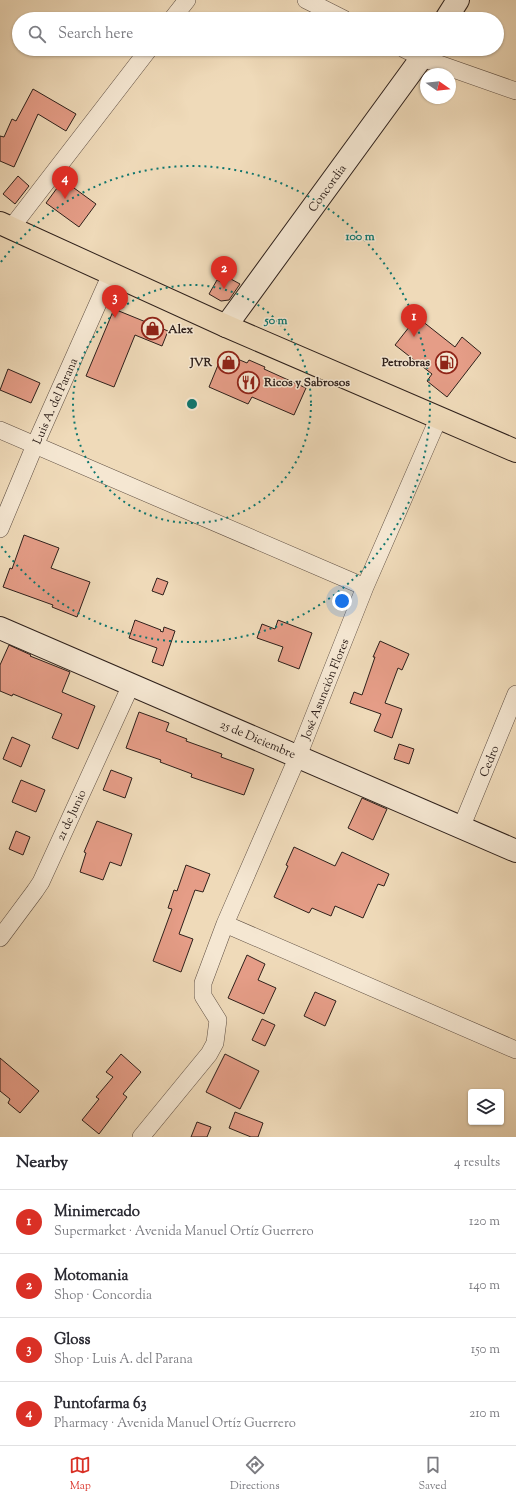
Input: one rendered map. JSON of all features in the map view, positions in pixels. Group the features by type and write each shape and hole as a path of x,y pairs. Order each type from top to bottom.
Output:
{"main road":[{"path":"6,225 226,326 516,451"}],"street":[{"path":"178,12 187,0"},
{"path":"306,0 330,12"},
{"path":"450,12 458,0"},
{"path":"6,225 143,56"},
{"name":"Concordia","path":"226,326 415,56"},
{"path":"428,56 516,91"},
{"name":"Luis A. del Parana","path":"0,529 35,445 111,274"},
{"name":"José Asunción Flores","path":"141,1137 209,1054 215,1043 219,1022 215,1013 203,996 203,983 225,924 298,756 365,588 439,417"},
{"path":"0,430 365,588"},
{"name":"25 de Diciembre","path":"0,628 516,851"},
{"name":"21 de Junio","path":"0,938 41,882 131,685"},
{"name":"Cedro","path":"461,828 516,694"},
{"path":"225,924 516,1050"}],"building":[{"path":"33,89 76,114 66,131 38,114 14,167 0,161 0,136 4,137 12,119 16,121"},
{"path":"18,176 29,186 15,204 3,194"},
{"path":"63,180 96,204 79,227 46,203"},
{"path":"229,278 240,284 229,300 221,301 209,294 217,280 225,284"},
{"path":"114,309 168,331 162,346 135,335 114,387 86,376"},
{"name":"Petrobras","path":"417,317 455,347 462,337 481,353 447,397 427,381 432,374 395,345"},
{"path":"223,353 247,363 249,360 265,367 264,369 306,388 294,415 252,397 248,404 209,387"},
{"path":"8,369 40,383 31,403 0,390"},
{"path":"24,535 59,548 51,568 90,582 77,617 52,607 53,605 3,587 10,568 12,569"},
{"path":"157,578 168,582 163,595 152,591"},
{"path":"135,620 163,632 164,627 175,631 163,666 152,662 157,648 129,638"},
{"path":"278,620 312,633 299,669 278,661 283,647 257,638 262,624 275,629"},
{"path":"380,641 409,654 402,670 398,668 385,703 402,709 392,738 374,731 381,714 350,703 354,692 362,695 375,657 373,657"},
{"path":"9,645 31,655 30,656 70,672 62,692 95,706 78,749 52,738 62,714 13,694 12,696 0,691 0,665"},
{"path":"139,712 169,723 166,731 187,739 186,741 222,754 221,757 254,769 244,795 191,777 192,774 160,762 161,760 126,748"},
{"path":"12,737 30,745 21,767 3,759"},
{"path":"399,744 414,749 409,764 394,759"},
{"path":"111,770 132,778 125,798 103,790"},
{"path":"21,780 45,790 36,812 12,802"},
{"path":"362,798 387,809 373,840 348,828"},
{"path":"97,821 132,834 121,866 110,862 103,880 80,872 86,853 84,852"},
{"path":"16,831 30,837 23,855 9,849"},
{"path":"294,847 335,866 342,852 389,874 384,886 378,884 363,918 335,906 331,916 312,908 309,913 274,897 288,866 286,865"},
{"path":"186,865 210,874 203,892 195,890 179,934 193,939 181,972 153,961 172,909 168,908 174,890 177,891"},
{"path":"247,955 265,964 258,980 276,988 264,1014 228,998"},
{"path":"315,992 336,1001 325,1026 304,1016"},
{"path":"262,1019 275,1025 265,1046 252,1040"},
{"path":"121,1054 141,1072 123,1094 127,1097 99,1134 82,1120 99,1099 96,1097 113,1077 106,1072"},
{"path":"225,1054 259,1071 240,1109 206,1092"},
{"path":"0,1058 39,1091 20,1113 8,1103 10,1099 0,1091"},
{"path":"235,1112 263,1123 258,1137 251,1137 229,1128"},
{"path":"197,1122 211,1127 207,1137 191,1137"}],"place":[{"name":"Puntofarma 63","path":"65,199"},
{"name":"Motomania","path":"224,289"},
{"name":"Gloss","path":"115,318"},
{"name":"Alex","path":"152,329"},
{"name":"Minimercado","path":"414,337"},
{"name":"JVR","path":"228,362"},
{"name":"Petrobras","path":"446,362"},
{"name":"Ricos y Sabrosos","path":"248,382"}]}
